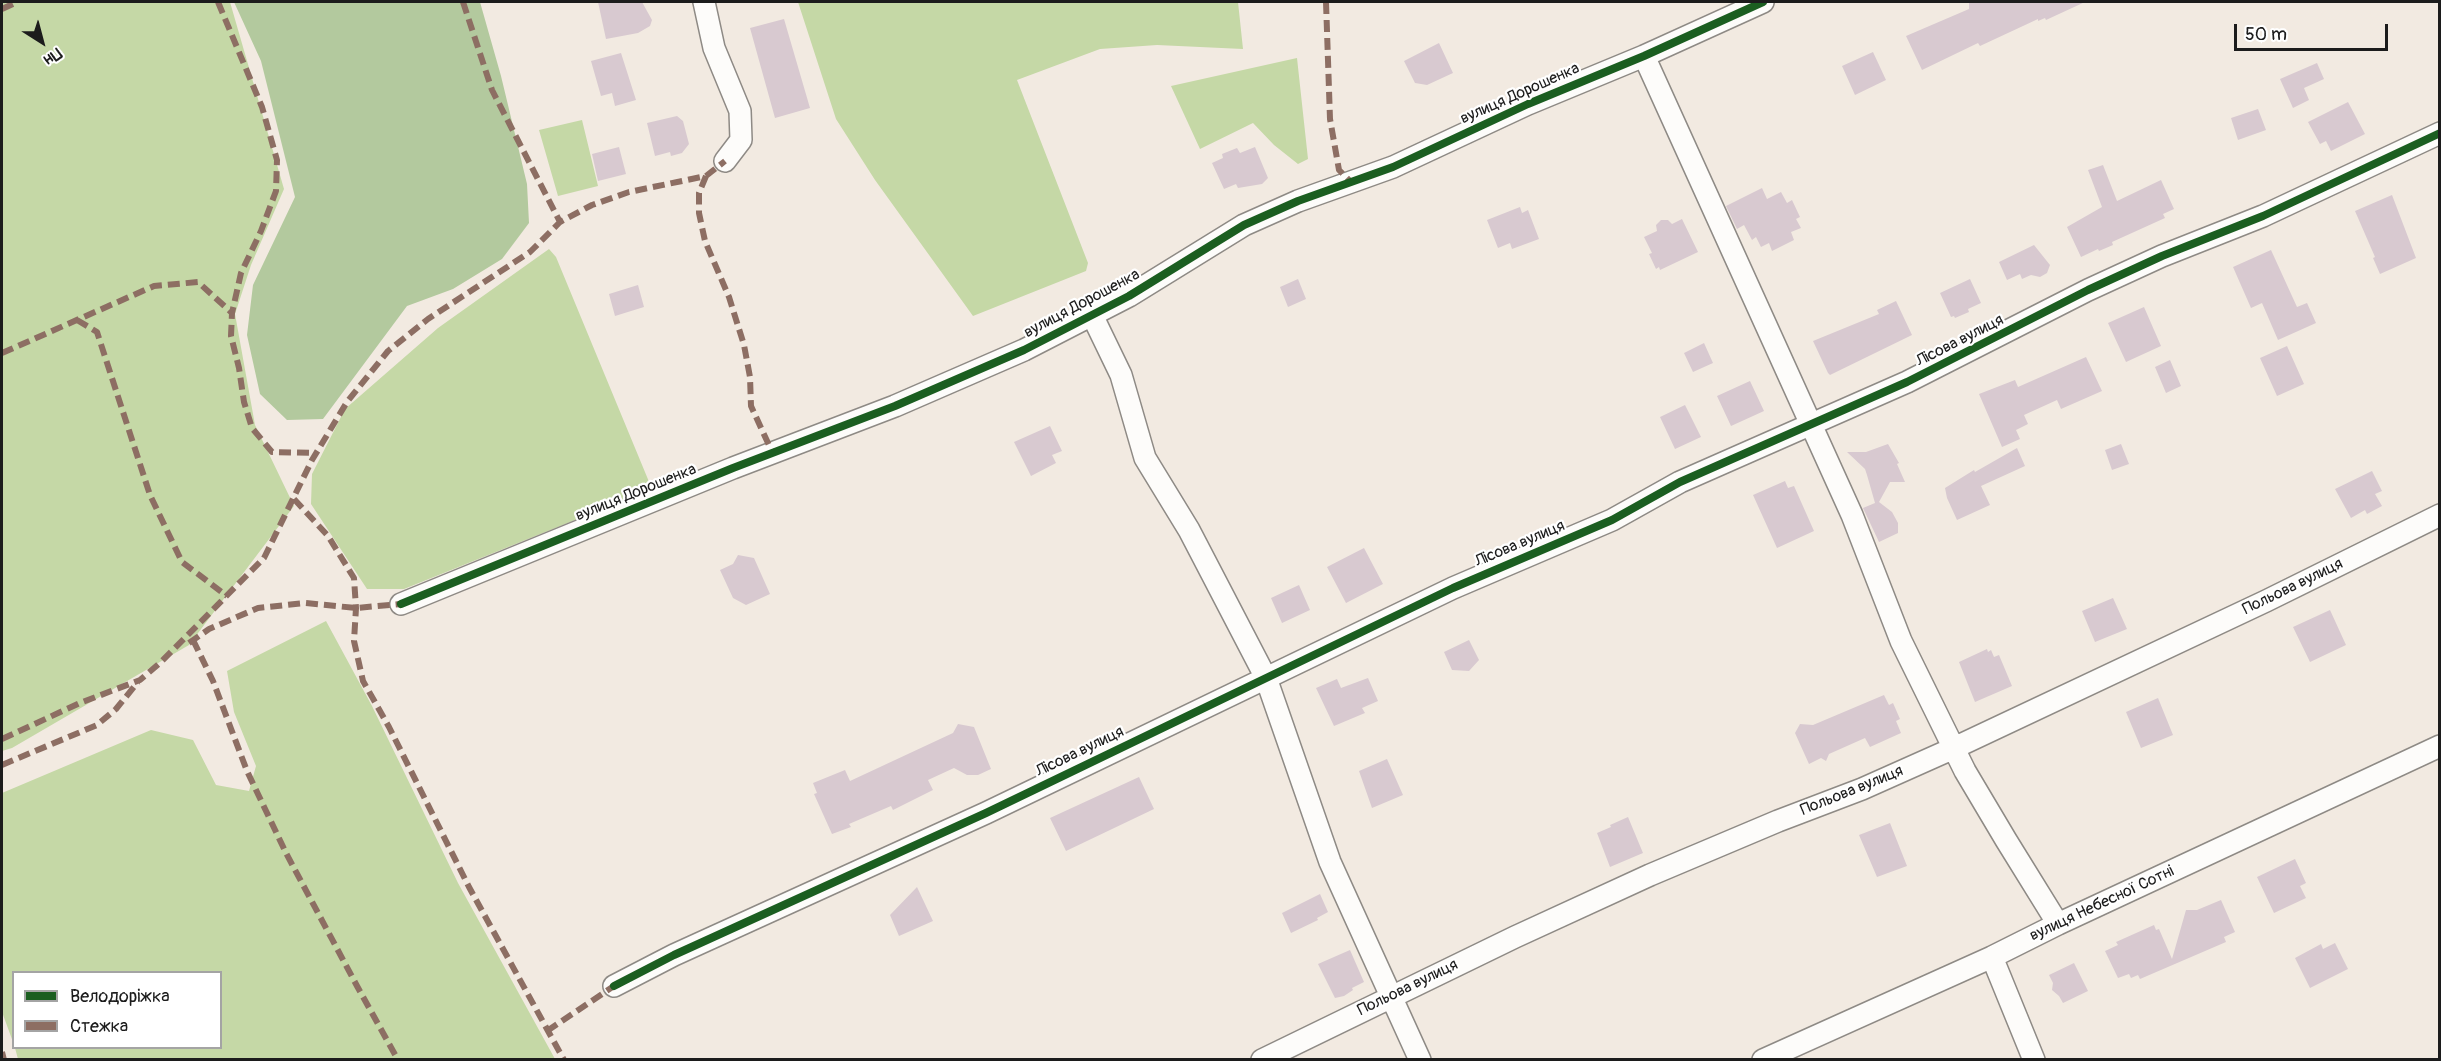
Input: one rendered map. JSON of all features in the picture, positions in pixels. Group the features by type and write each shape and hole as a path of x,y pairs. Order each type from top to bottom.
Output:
{"street":[{"path":"704,2 714,48 740,111 741,140 725,161"},
{"name":"вулиця Дорошенка","path":"401,604 733,468 895,406 1024,350 1129,296 1244,225 1298,201 1393,167 1528,104 1644,56 1763,2"},
{"path":"1644,56 1852,515 1902,641 1954,748 2006,840 2058,924"},
{"name":"Лісова вулиця","path":"614,986 674,955 986,813 1453,588 1612,520 1680,482 1917,378 2088,290 2162,256 2262,216 2439,133"},
{"path":"1092,315 1121,375 1145,458 1189,530 1266,678 1330,862 1420,1059"},
{"name":"Польова вулиця","path":"1262,1059 1515,936 1650,875 1778,821 1862,789 1954,748 2266,601 2439,515"},
{"name":"вулиця Небесної Сотні","path":"1763,1059 1992,957 2439,746"},
{"path":"1992,957 2034,1059"}],"green space":[{"path":"2,2 230,2 284,189 251,265 235,314 255,425 294,506 189,645 12,748 2,751"},
{"path":"234,2 480,2 501,76 527,184 529,223 502,259 453,289 407,306 323,419 287,420 260,394 247,335 253,285 295,197 261,61"},
{"path":"798,2 1238,2 1243,49 1157,45 1100,49 1017,80 1088,263 1086,271 973,316 875,180 836,119"},
{"path":"1297,58 1308,159 1298,164 1274,145 1253,123 1200,149 1171,86"},
{"path":"582,120 598,186 558,196 539,130"},
{"path":"549,249 556,257 652,489 404,589 367,589 311,504 312,474 345,409 438,328"},
{"path":"326,621 372,706 458,883 555,1059 18,1059 15,1049 222,1049 222,971 12,971 12,1039 2,1012 2,793 151,730 193,740 216,785 249,791 256,766 234,712 227,671"}],"building":[{"path":"598,2 642,2 652,20 650,26 638,33 606,39"},
{"path":"1969,2 2085,2 2046,20 2045,18 2038,21 2038,19 1980,46 1978,43 1922,70 1906,36 1969,9"},
{"path":"784,19 810,108 775,118 750,28"},
{"path":"1439,43 1453,73 1427,85 1415,83 1404,61"},
{"path":"1873,52 1886,80 1855,95 1842,66"},
{"path":"621,53 636,100 615,106 612,93 601,96 591,61"},
{"path":"2317,63 2324,79 2304,88 2309,100 2293,108 2280,79"},
{"path":"2348,102 2365,134 2331,151 2326,141 2320,144 2308,122"},
{"path":"2258,109 2266,130 2238,140 2231,118"},
{"path":"677,116 683,121 689,144 682,153 671,156 670,152 655,156 647,123"},
{"path":"619,147 626,174 598,181 592,154"},
{"path":"1255,147 1268,178 1262,184 1238,188 1236,184 1224,189 1212,163 1223,158 1222,154 1237,148 1240,153"},
{"path":"2103,165 2117,201 2161,180 2174,209 2163,214 2165,218 2112,242 2113,245 2081,257 2067,227 2102,207 2088,170"},
{"path":"1762,188 1767,199 1781,192 1787,203 1792,200 1800,217 1796,219 1801,228 1791,232 1794,240 1772,251 1769,243 1761,247 1756,237 1752,240 1744,225 1737,229 1726,206"},
{"path":"2392,195 2416,258 2380,274 2355,211"},
{"path":"1520,207 1522,213 1528,210 1539,239 1512,249 1510,243 1498,248 1487,220"},
{"path":"1682,219 1698,252 1660,270 1659,267 1656,269 1649,254 1652,253 1644,237 1657,231 1656,225 1661,220 1668,220 1672,224"},
{"path":"2034,245 2050,265 2047,273 2040,277 2031,275 2022,279 2020,274 2007,280 1999,262"},
{"path":"2271,250 2297,307 2307,303 2316,323 2278,340 2262,303 2251,308 2233,267"},
{"path":"1298,279 1306,299 1288,307 1280,287"},
{"path":"1970,279 1981,303 1968,309 1969,312 1955,318 1951,317 1940,293"},
{"path":"638,285 644,307 615,316 609,294"},
{"path":"1896,301 1912,335 1830,375 1813,341 1879,314 1877,310"},
{"path":"2144,307 2161,346 2126,362 2108,323"},
{"path":"1704,343 1713,363 1693,372 1684,353"},
{"path":"2287,346 2304,384 2277,396 2260,358"},
{"path":"2086,357 2102,391 2061,409 2057,400 2024,415 2028,424 2016,430 2020,439 2002,447 1979,394 2015,380 2018,387"},
{"path":"2170,360 2181,386 2166,393 2155,367"},
{"path":"1750,381 1764,411 1731,426 1717,396"},
{"path":"1685,405 1701,437 1675,449 1660,417"},
{"path":"1050,426 1062,451 1052,455 1056,463 1031,476 1014,442"},
{"path":"1888,444 1899,463 1897,464 1905,482 1890,482 1879,502 1892,512 1898,523 1898,533 1879,542 1863,508 1875,503 1865,469 1847,452 1866,452"},
{"path":"2121,444 2129,464 2112,470 2105,450"},
{"path":"2017,448 2025,466 1981,486 1990,505 1957,520 1945,488"},
{"path":"2372,471 2382,491 2375,494 2382,506 2367,514 2365,510 2351,518 2335,489"},
{"path":"1785,481 1788,488 1794,486 1814,531 1777,548 1753,495"},
{"path":"1364,548 1383,584 1346,603 1327,567"},
{"path":"738,555 754,558 770,594 746,605 733,598 720,570 733,564"},
{"path":"1299,585 1310,610 1282,623 1271,598"},
{"path":"2113,598 2127,629 2095,642 2082,611"},
{"path":"2330,610 2346,645 2310,662 2293,627"},
{"path":"1469,640 1479,660 1469,671 1452,670 1444,652"},
{"path":"1987,649 1988,652 1991,650 1994,657 1999,655 2012,686 1975,702 1959,662"},
{"path":"1368,678 1378,701 1362,708 1365,713 1334,726 1316,688 1337,679 1341,688"},
{"path":"1884,695 1889,705 1893,703 1900,719 1896,721 1901,733 1870,747 1865,738 1829,754 1826,761 1821,758 1809,764 1795,733 1800,724 1813,725"},
{"path":"2158,698 2173,735 2141,748 2126,712"},
{"path":"958,724 974,727 991,769 978,775 967,775 954,768 928,780 933,790 893,810 891,806 849,824 851,827 832,834 814,794 817,793 813,783 845,770 850,781 953,733"},
{"path":"1387,759 1403,795 1372,808 1359,771"},
{"path":"1139,777 1154,809 1066,851 1050,818"},
{"path":"1628,817 1643,853 1610,867 1597,833"},
{"path":"1890,823 1907,866 1877,877 1859,835"},
{"path":"2295,859 2306,883 2300,886 2306,898 2274,913 2257,877"},
{"path":"917,887 933,921 899,936 890,915"},
{"path":"1320,894 1328,912 1317,918 1318,920 1291,933 1282,913"},
{"path":"2221,900 2235,932 2224,937 2226,942 2140,979 2138,975 2131,978 2129,974 2118,978 2105,951 2118,945 2116,942 2154,925 2156,930 2159,929 2172,959 2186,910 2197,910"},
{"path":"2335,943 2348,969 2310,988 2295,958 2321,944 2323,949"},
{"path":"1350,950 1364,982 1352,988 1353,990 1344,996 1335,998 1318,964"},
{"path":"2074,963 2088,991 2063,1003 2052,990 2053,983 2049,975"}],"marked path":[{"path":"2,9 17,2"},
{"path":"218,2 262,107 277,160 276,191 261,231 241,273 232,313 231,336 244,402 252,428 272,452 316,453"},
{"path":"463,2 492,90 560,222"},
{"path":"1326,2 1330,119 1339,170 1351,182"},
{"path":"2,739 80,703 140,680 160,663 264,558 312,460 347,402 388,351 428,319 530,252 560,222 592,205 629,192 706,176 725,161"},
{"path":"706,176 699,193 699,213 705,241 729,297 744,345 750,377 751,406 773,454"},
{"path":"2,353 154,286 198,282 232,313"},
{"path":"77,320 97,332 150,495 182,562 227,596"},
{"path":"294,499 328,536 354,578 356,608 354,641 363,681 389,727 469,887 564,1060"},
{"path":"189,643 209,629 258,608 305,603 356,608 401,604"},
{"path":"193,640 213,681 247,771 286,853 398,1060"},
{"path":"2,765 97,725 116,709 138,682"},
{"path":"547,1031 614,986"},
{"path":"2,1052 4,1060"}],"cycle path":[{"path":"401,604 733,468 895,406 1024,350 1129,296 1244,225 1298,201 1393,167 1528,104 1644,56 1763,2"},
{"path":"614,986 674,955 986,813 1453,588 1612,520 1680,482 1907,382 2088,290 2162,256 2263,216 2440,133"}]}
